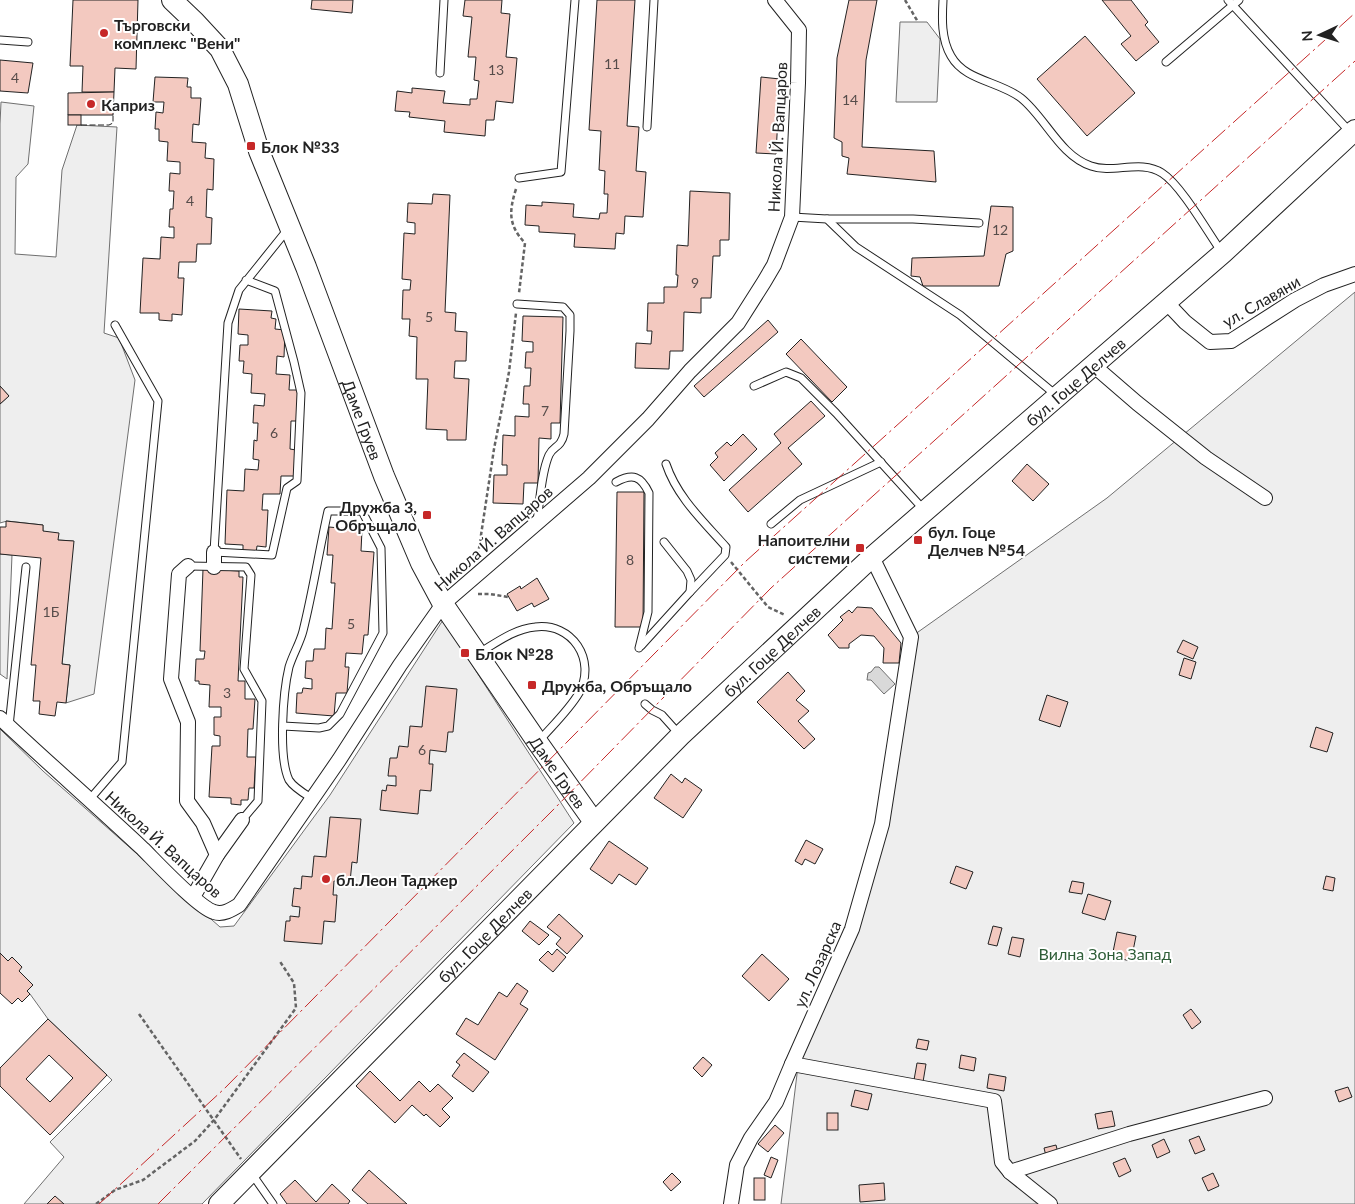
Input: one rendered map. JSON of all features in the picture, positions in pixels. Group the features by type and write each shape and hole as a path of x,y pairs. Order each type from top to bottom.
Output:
{"main road":[{"name":"Даме Груев","path":"176,2 220,49 238,84 259,151 290,226 384,476 421,562 443,604 594,822"},
{"name":"бул. Гоце Делчев","path":"220,1204 680,736 872,557 1223,253 1353,131"}],"street":[{"name":"Никола Й. Вапцаров","path":"5,722 69,783 90,799 192,897 213,912 222,913 239,905 313,799 400,665 443,604 602,465 648,419 690,371 738,323 774,265 792,218 799,30 775,0"},
{"name":"ул. Славяни","path":"1166,303 1185,322 1210,342 1231,341 1295,300 1324,285 1355,274"},
{"path":"1093,365 1206,458 1265,498"},
{"path":"214,552 214,567"},
{"name":"ул. Лозарска","path":"732,1204 737,1165 751,1138 776,1102 852,929 882,824 911,637 872,557"},
{"path":"188,566 179,574 171,679 188,722 187,801 203,823 218,855"},
{"path":"192,897 242,820"},
{"path":"792,1064 994,1101 1002,1162 1010,1172 1050,1204"},
{"path":"1010,1172 1129,1134 1265,1098"}],"lane":[{"path":"440,73 444,0"},
{"path":"519,178 561,172 562,169 575,0"},
{"path":"647,126 654,0"},
{"path":"943,0 943,32 950,55 959,67 973,76 1007,89 1022,99 1067,150 1081,162 1092,167 1105,169 1142,167 1161,172 1176,187 1223,253"},
{"path":"1166,62 1230,3 1239,0"},
{"path":"1230,3 1353,131"},
{"path":"0,40 28,42"},
{"path":"792,218 913,219 979,223"},
{"path":"826,219 856,247 960,315 1058,396"},
{"path":"246,280 275,292 301,393 297,481 287,488 272,555 214,552 228,323 239,290 246,280 290,226"},
{"path":"517,304 563,306 570,315 564,434 562,443 550,453 544,471 537,522"},
{"path":"90,799 122,762 158,401 115,325"},
{"path":"754,386 786,372 801,378 925,511"},
{"path":"771,524 800,500 881,462"},
{"path":"616,482 626,477 639,478 650,493 648,612 640,648 725,555 726,548 680,495 671,479 666,464"},
{"path":"283,726 319,728 328,726 340,714 383,633 381,548 362,511 328,511 302,632 290,666 283,696 283,726 284,764 293,785 313,799"},
{"path":"664,542 687,570 692,580 690,592"},
{"path":"188,566 246,567 252,575 244,669 262,701 262,721 258,801 242,820"},
{"path":"5,722 26,567"},
{"path":"477,654 520,630 535,627 547,626 557,628 578,644 585,666 584,679 579,693 538,743"},
{"path":"646,704 652,710 662,715 680,736"},
{"path":"250,1172 273,1204"}],"path":[{"path":"905,0 918,22"},
{"path":"476,576 494,449 509,372 525,243 517,234 510,218 519,178"},
{"path":"725,555 768,607 780,614 804,620"},
{"path":"96,1204 115,1190 143,1180 194,1141 214,1120 296,1008 294,983 280,960"},
{"path":"138,1014 250,1172"}],"green space":[{"path":"900,22 927,22 940,39 937,102 896,102"},
{"path":"1,102 34,106 28,164 16,177 15,254 56,257 62,170 77,125 117,127 104,333 119,338 135,380 94,694 66,703 70,665 62,664 73,541 58,540 43,531 43,525 7,521 0,523 0,404 9,396 0,386"},
{"name":"Вилна Зона Запад","path":"1355,292 1355,1204 781,1204 799,1058 882,824 911,637 1107,498"},
{"path":"0,554 12,555 7,679 0,674"},
{"path":"443,620 574,823 202,1204 24,1204 64,1157 50,1142 112,1080 48,1019 30,994 0,973 0,729 43,771 220,927 234,926 330,795"}],"shaded area":[{"path":"875,667 879,667 895,684 884,694 871,680 867,680 868,673"}],"building":[{"name":"Търговски комплекс \"Вени\"","path":"73,0 138,0 136,69 115,68 114,92 82,92 83,66 70,66"},
{"path":"312,0 353,0 352,13 311,9"},
{"path":"465,0 502,0 501,13 510,14 506,57 517,58 513,103 496,101 494,120 486,120 485,136 444,132 445,121 409,117 410,112 395,111 397,91 412,93 412,88 445,91 443,103 470,105 470,99 477,99 479,81 474,80 476,57 468,57 472,17 463,16"},
{"path":"597,0 635,0 627,126 639,127 636,171 646,172 643,217 625,216 624,234 616,233 615,249 574,247 575,234 539,232 539,226 525,225 526,205 542,206 542,202 574,204 573,217 599,219 600,213 607,213 608,194 604,194 605,171 599,170 601,131 589,130"},
{"path":"849,0 877,0 866,60 862,147 934,151 936,182 847,174 849,158 842,156 842,142 834,138 837,58"},
{"path":"1102,0 1131,0 1148,22 1145,25 1159,42 1136,61 1121,44 1131,36"},
{"path":"1085,36 1135,93 1087,136 1037,79"},
{"path":"0,60 33,63 28,93 0,91"},
{"path":"155,77 188,78 187,87 191,87 191,98 201,98 199,125 193,124 192,142 206,143 205,158 214,159 213,190 207,189 206,217 212,218 211,244 197,244 196,262 179,262 178,278 184,278 182,315 172,314 172,321 159,320 159,313 140,313 143,258 160,259 161,237 174,238 174,227 169,227 174,191 169,191 170,173 180,174 180,162 167,161 168,142 159,141 159,129 155,129 156,112 163,113 164,102 153,102"},
{"path":"761,77 780,79 776,154 756,153"},
{"name":"Каприз","path":"114,92 113,115 68,115 68,93"},
{"path":"68,115 81,115 81,125 68,125"},
{"path":"690,191 730,193 729,240 720,240 720,256 713,256 711,298 701,298 701,313 684,312 683,351 670,351 669,369 635,368 636,343 651,344 652,331 647,331 648,303 664,303 664,287 677,287 677,245 688,246"},
{"path":"433,194 450,195 445,312 456,313 455,331 467,332 466,361 455,361 454,378 469,379 466,440 447,440 447,430 426,429 428,379 416,379 417,337 409,336 410,319 402,319 403,290 410,290 411,280 402,279 404,233 415,234 415,223 407,222 408,203 432,204"},
{"path":"991,206 1013,207 1013,251 1006,254 999,286 923,286 920,277 911,276 912,258 984,256"},
{"path":"239,309 272,311 271,318 276,319 275,329 285,330 284,357 277,356 276,374 290,375 289,390 298,390 297,421 291,421 290,449 296,450 295,476 281,476 280,494 263,494 262,510 268,510 266,547 257,546 256,553 243,552 243,545 225,544 227,490 244,491 245,469 258,470 259,460 253,459 254,440 257,441 258,423 253,423 254,405 264,406 265,394 251,393 252,374 243,373 244,361 239,361 240,345 248,345 248,335 238,334"},
{"path":"523,316 563,317 560,423 551,423 551,439 539,438 538,483 524,483 523,504 493,503 494,475 507,475 507,465 502,465 503,435 515,436 515,416 529,417 529,404 523,404 524,386 530,386 531,368 525,368 526,352 533,352 533,342 522,341"},
{"path":"768,320 778,332 704,397 694,386"},
{"path":"801,339 847,387 832,402 786,354"},
{"path":"0,386 9,396 0,404"},
{"path":"811,401 825,416 788,448 802,464 748,512 729,490 781,443 774,434"},
{"path":"743,434 757,449 724,481 710,465 718,457 715,453 727,442 731,446"},
{"path":"1027,464 1049,484 1033,501 1012,481"},
{"path":"617,492 644,492 643,627 615,627"},
{"path":"6,521 43,525 43,531 59,533 58,540 74,541 62,664 70,665 66,703 57,702 55,716 39,714 40,701 33,701 36,665 31,665 41,558 0,554 0,527 6,527"},
{"path":"329,527 362,530 361,551 374,552 368,635 364,635 362,654 346,653 345,667 349,667 347,693 336,693 334,716 296,713 297,693 302,693 303,688 312,689 312,679 305,678 306,661 313,661 314,649 325,649 326,628 332,629 335,583 331,583 333,555 327,555"},
{"path":"203,569 239,571 239,577 243,577 238,681 245,681 245,699 255,699 253,729 248,729 247,757 256,757 254,788 249,788 248,800 241,800 241,805 231,804 231,798 209,797 212,746 220,746 220,736 214,735 214,717 221,717 221,707 209,707 210,685 199,684 199,681 195,681 196,659 204,659 205,651 200,651"},
{"path":"537,578 549,599 534,607 532,603 517,611 507,594 520,586 521,589"},
{"path":"857,607 872,608 901,643 899,663 883,663 884,648 874,636 861,635 849,644 849,648 839,648 828,635 843,620 840,617 849,610 852,613"},
{"path":"1183,640 1198,647 1193,659 1177,652"},
{"path":"1184,658 1196,662 1191,679 1179,675"},
{"path":"788,672 805,691 796,700 809,711 798,721 815,739 804,749 757,702"},
{"path":"426,686 457,689 453,732 448,732 446,752 430,750 429,764 433,764 431,791 420,790 418,814 380,810 382,790 386,791 387,785 396,786 396,776 388,776 390,758 397,758 399,746 408,747 410,726 422,727"},
{"path":"1047,695 1068,702 1060,727 1039,720"},
{"path":"1316,727 1333,733 1327,752 1310,747"},
{"path":"671,774 682,783 685,778 702,790 683,818 654,798"},
{"name":"бл.Леон Таджер","path":"330,817 361,819 357,863 352,862 350,882 334,881 333,895 337,895 335,922 324,921 322,944 284,941 286,921 290,921 290,916 299,917 300,907 292,906 294,888 301,889 302,876 312,877 314,856 326,857"},
{"path":"806,840 823,849 815,864 805,859 802,865 795,861"},
{"path":"609,841 648,868 636,885 619,874 612,884 590,869"},
{"path":"956,866 973,872 966,889 950,883"},
{"path":"1326,876 1335,878 1333,891 1323,889"},
{"path":"1072,881 1084,883 1082,894 1069,892"},
{"path":"1088,894 1111,901 1105,920 1082,913"},
{"path":"559,914 583,936 567,954 556,944 561,938 547,927"},
{"path":"530,921 549,935 539,945 522,931"},
{"path":"993,926 1002,928 997,946 988,944"},
{"path":"1117,932 1136,936 1131,961 1112,957"},
{"path":"1012,937 1024,939 1020,957 1008,954"},
{"path":"557,949 566,957 553,972 539,960 548,951 552,955"},
{"path":"0,953 8,961 12,957 22,967 19,971 33,985 27,991 30,994 22,1002 18,998 12,1004 0,993"},
{"path":"762,954 789,979 769,1001 742,976"},
{"path":"517,983 528,991 520,1004 528,1009 495,1060 456,1034 466,1018 478,1025 499,992 507,997"},
{"path":"1191,1009 1201,1022 1192,1029 1183,1015"},
{"path":"48,1019 107,1075 50,1135 0,1086 0,1068","holes":["49,1055 73,1078 50,1102 26,1079"]},
{"path":"918,1039 929,1041 927,1050 916,1048"},
{"path":"464,1053 489,1072 473,1092 452,1076 460,1065 456,1062"},
{"path":"961,1055 976,1058 974,1071 959,1068"},
{"path":"703,1057 712,1065 702,1077 693,1068"},
{"path":"917,1063 926,1064 923,1082 914,1080"},
{"path":"370,1071 400,1101 419,1081 430,1092 438,1084 453,1098 442,1109 450,1117 440,1127 426,1114 424,1116 412,1105 395,1123 356,1086"},
{"path":"989,1074 1006,1077 1004,1091 987,1088"},
{"path":"1348,1087 1352,1097 1339,1102 1335,1091"},
{"path":"855,1090 872,1094 868,1110 851,1106"},
{"path":"1112,1111 1115,1126 1098,1129 1095,1114"},
{"path":"827,1113 838,1113 838,1130 827,1130"},
{"path":"775,1125 784,1133 768,1152 758,1144"},
{"path":"1199,1136 1205,1150 1195,1154 1189,1140"},
{"path":"1164,1139 1170,1152 1157,1158 1152,1145"},
{"path":"1056,1145 1058,1153 1046,1156 1044,1148"},
{"path":"771,1157 778,1160 771,1178 764,1175"},
{"path":"1125,1158 1131,1171 1119,1177 1113,1163"},
{"path":"369,1170 407,1204 368,1204 352,1190"},
{"path":"672,1173 681,1182 671,1191 663,1182"},
{"path":"1213,1173 1219,1186 1208,1191 1202,1178"},
{"path":"754,1178 765,1178 765,1200 754,1200"},
{"path":"295,1180 316,1202 332,1184 350,1201 348,1204 287,1204 280,1194"},
{"path":"884,1183 885,1200 860,1202 859,1185"},
{"path":"55,1196 64,1204 47,1204"}],"fence":[{"path":"81,125 109,125 113,123 113,115"}],"power":[{"path":"99,1204 224,1089 745,562 1355,13"},
{"path":"158,1204 552,811 771,588 1355,61"}],"place":[{"name":"Търговски комплекс \"Вени\"","path":"104,33"},
{"name":"Каприз","path":"91,104"},
{"name":"Блок №33","path":"251,146"},
{"name":"Дружба 3, Обръщало","path":"427,515"},
{"name":"бул. Гоце Делчев №54","path":"918,540"},
{"name":"Напоителни системи","path":"860,548"},
{"name":"Блок №28","path":"465,653"},
{"name":"Дружба, Обръщало","path":"532,685"},
{"name":"бл.Леон Таджер","path":"326,879"}]}
